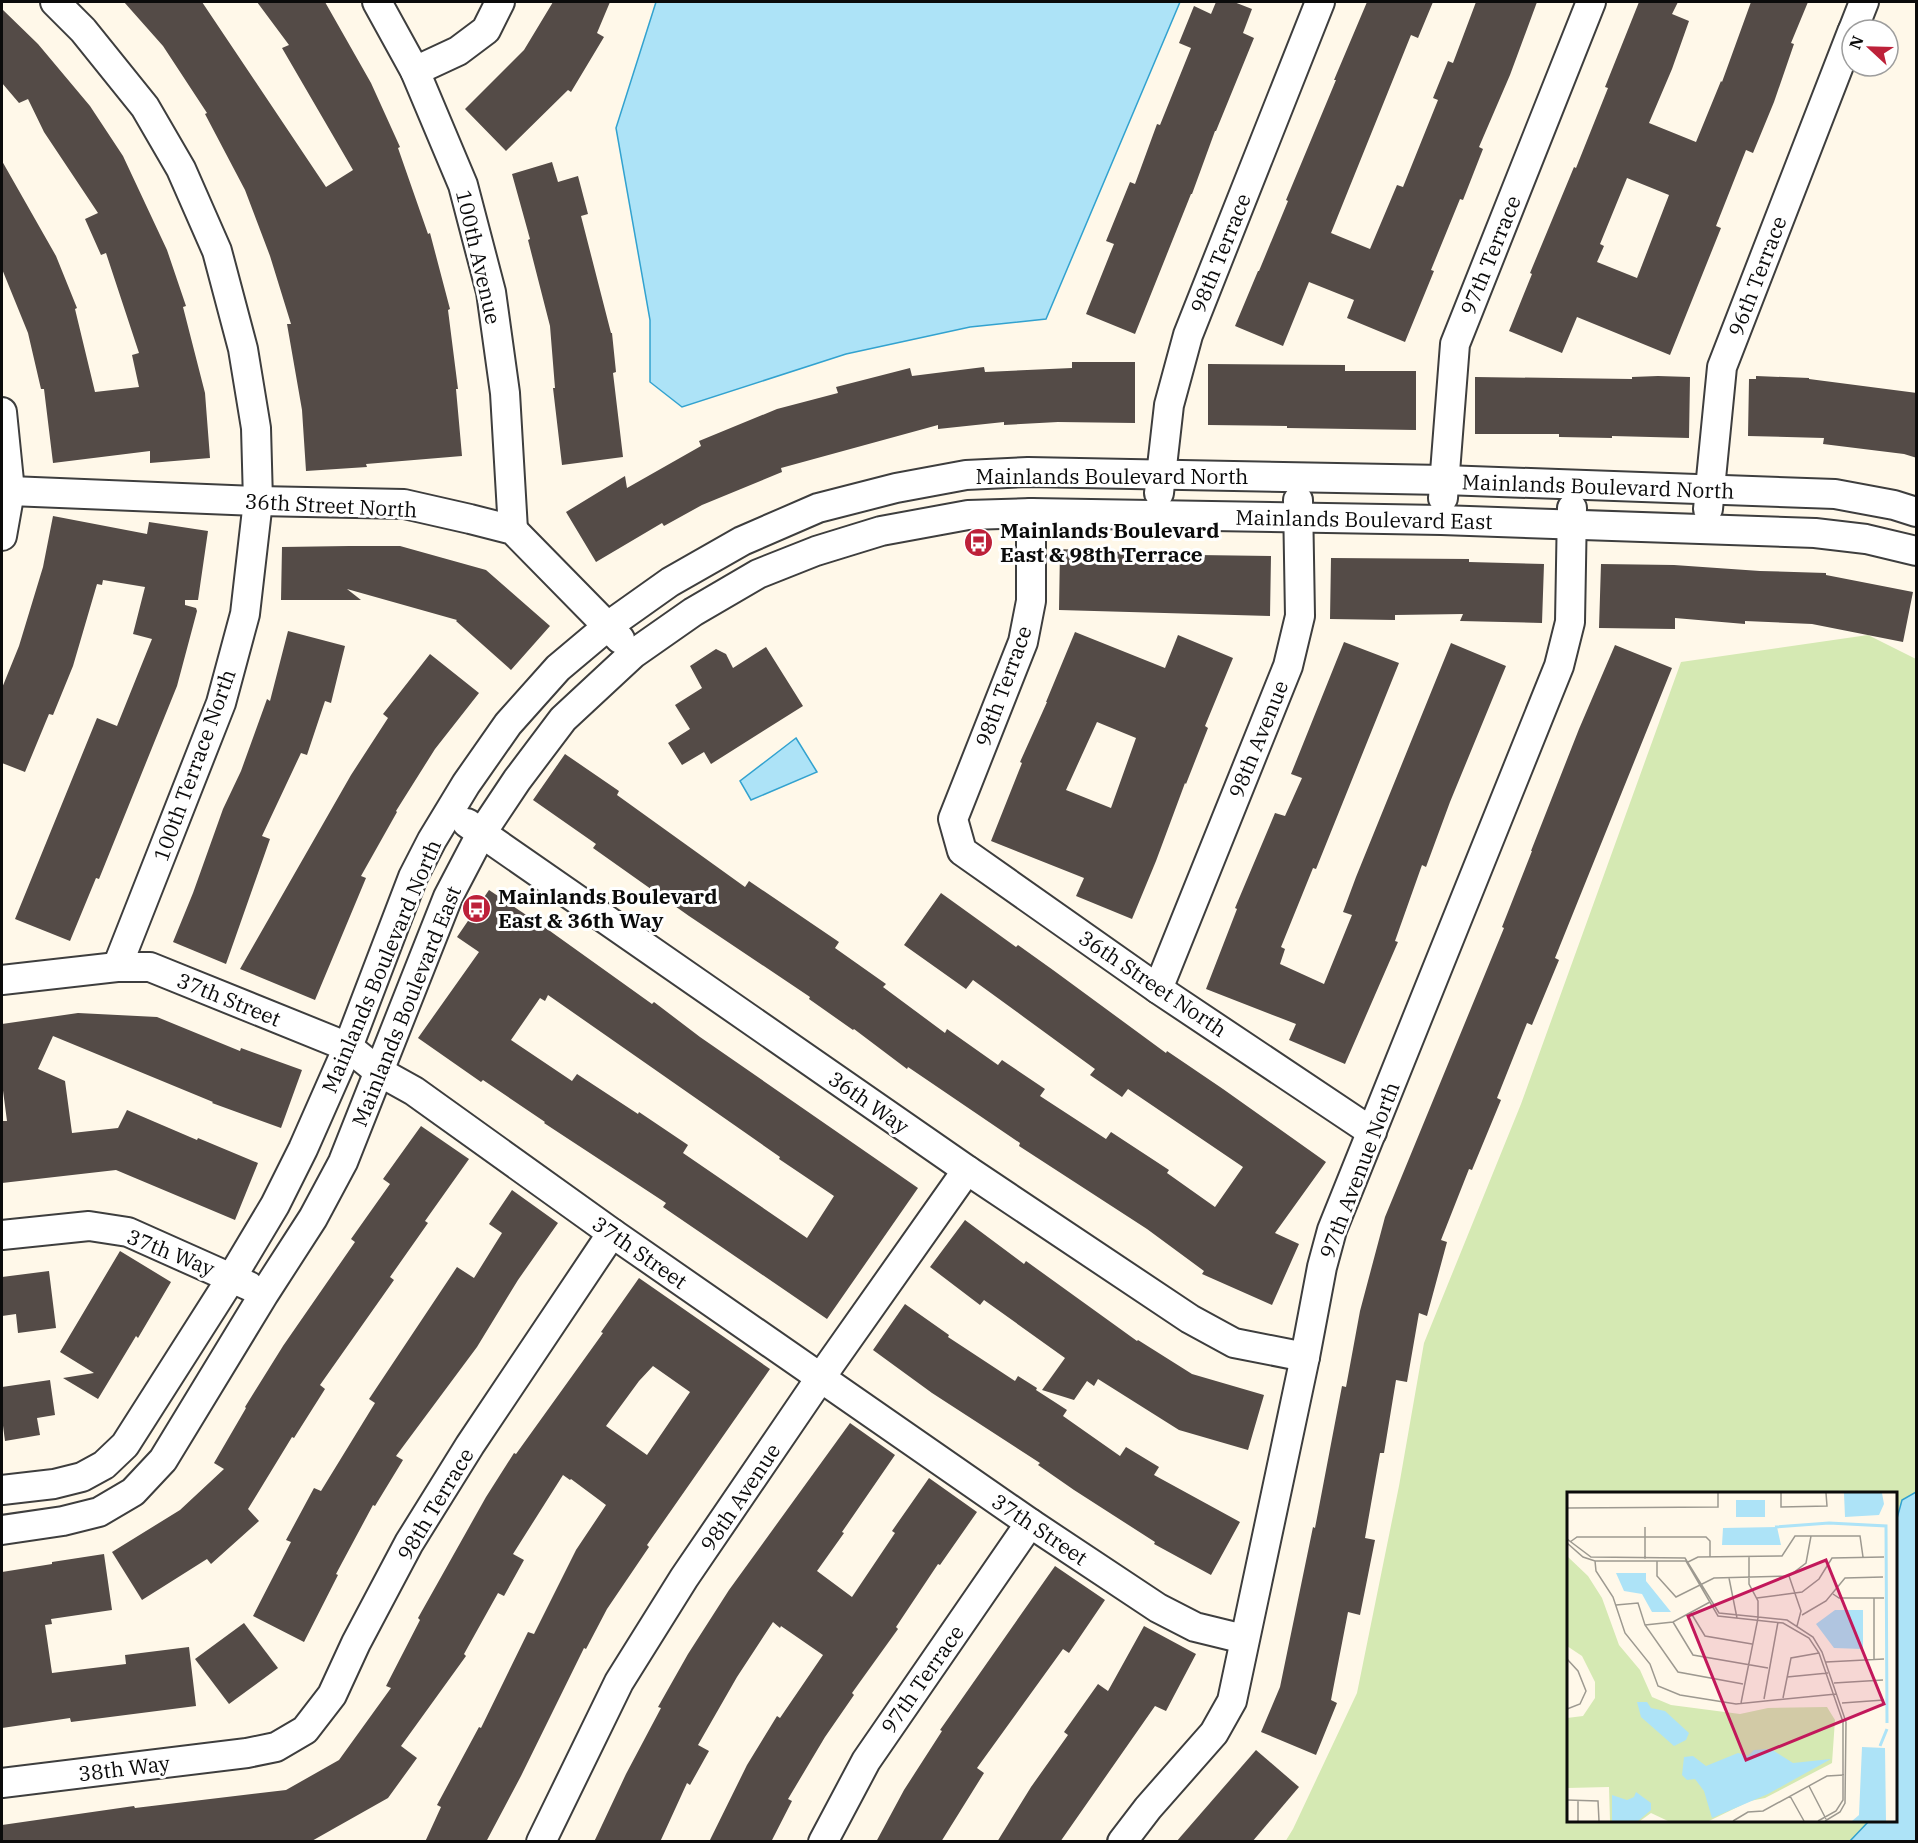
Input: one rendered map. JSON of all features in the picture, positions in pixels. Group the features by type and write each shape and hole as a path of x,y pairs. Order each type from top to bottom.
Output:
{"street":[{"name":"100th Terrace North","path":"55,2 83,30 145,107 181,169 217,251 243,349 254,416 258,501 245,614 221,704 117,967"},
{"name":"100th Avenue","path":"377,2 415,71 463,185 491,292 505,393 513,530"},
{"path":"415,71 458,51 486,30 500,2"},
{"name":"98th Terrace","path":"1156,514 1169,405 1188,335 1320,2"},
{"name":"97th Terrace","path":"1441,520 1455,344 1591,2"},
{"name":"96th Terrace","path":"1857,18 1864,2"},
{"name":"96th Terrace","path":"1706,530 1722,367 1840,62"},
{"path":"2,412 10,491 2,536"},
{"name":"Mainlands Boulevard North","path":"2,1490 54,1484 82,1477 105,1465 125,1445 275,1205 303,1149 348,1047 413,877 432,840 466,784 508,724 558,668 608,626 670,582 742,541 818,508 896,488 966,475 1028,472 1444,480 1834,494 1894,505 1917,512"},
{"name":"98th Avenue","path":"1158,988 1288,666 1300,616 1297,477"},
{"name":"97th Avenue North","path":"1122,1842 1148,1808 1214,1733 1232,1701 1322,1267 1332,1230 1559,666 1570,622 1574,484"},
{"name":"36th Street North","path":"10,491 258,501 404,504 513,530"},
{"name":"98th Terrace","path":"953,819 1023,642 1031,601 1030,513"},
{"name":"Mainlands Boulevard East","path":"2,1530 63,1521 99,1512 133,1492 163,1460 313,1218 343,1162 448,897 481,834 517,780 563,719 633,654 693,612 758,574 816,551 881,531 968,515 1030,513 1441,520 1815,533 1866,539 1917,552"},
{"path":"513,530 633,654"},
{"name":"36th Way","path":"450,810 481,834 967,1170 1190,1319 1234,1343 1305,1357"},
{"name":"36th Street North","path":"953,819 962,851 1158,988 1372,1131"},
{"name":"37th Street","path":"2,981 117,967 150,967 348,1047 378,1071 414,1091 612,1233 1030,1523 1158,1608 1195,1627 1244,1640"},
{"name":"98th Avenue","path":"541,1842 619,1682 684,1578 821,1377 967,1170"},
{"name":"37th Way","path":"2,1235 89,1226 128,1232 232,1277 264,1294"},
{"name":"98th Terrace","path":"247,1754 276,1747 305,1730 332,1695 356,1643 409,1543 470,1445 612,1233"},
{"name":"97th Terrace","path":"823,1842 866,1761 1030,1523"},
{"name":"38th Way","path":"2,1783 247,1754"}],"green space":[{"path":"1868,635 1916,659 1916,1841 1285,1842 1357,1693 1399,1486 1424,1343 1521,1104 1681,662"}],"water":[{"path":"656,2 1180,2 1046,319 970,327 846,354 682,407 650,382 650,320 616,128"},
{"path":"796,738 817,772 751,800 740,781"},
{"path":"1916,1492 1916,1841 1850,1841 1868,1822 1897,1822 1897,1518 1902,1500"}],"building":[{"path":"124,2 202,2 326,187 353,170 282,48 289,45 257,2 325,2 371,83 400,147 398,148 428,234 430,233 450,309 448,310 458,389 456,389 462,456 366,464 367,467 306,471 302,410 287,324 291,324 270,256 245,190 205,114 207,113 163,46"},
{"path":"553,2 610,2 597,33 604,37 571,92 568,90 506,151 465,109 524,50"},
{"path":"1216,2 1234,2 1252,9 1243,33 1254,38 1135,334 1086,314 1114,244 1106,241 1130,182 1135,184 1157,124 1160,125 1191,48 1179,43 1194,6 1211,14"},
{"path":"1367,2 1433,2 1418,38 1411,35 1331,233 1370,249 1397,185 1403,187 1438,100 1433,98 1448,61 1453,63 1476,2 1537,2 1510,75 1479,147 1483,149 1431,270 1434,271 1405,342 1347,318 1354,300 1309,282 1283,346 1235,326 1288,201 1286,200"},
{"path":"1639,2 1678,2 1672,14 1689,21 1649,123 1696,142 1722,82 1751,2 1808,2 1791,43 1794,44 1774,102 1753,153 1746,150 1716,226 1721,228 1670,355 1577,317 1562,353 1509,331 1532,274 1530,273 1608,88 1605,87","holes":["1627,178 1669,195 1637,278 1597,262 1604,246 1600,244"]},
{"path":"2,9 38,44 90,106 123,156 167,250 186,306 183,307 205,393 210,458 150,463 150,451 53,463 44,389 41,389 28,333 2,269 2,161 56,256 77,308 75,309 95,392 139,387 132,355 139,353 106,253 101,255 85,219 98,213 44,132 28,99 19,103 2,83"},
{"path":"552,162 558,182 578,176 588,214 581,216 612,333 616,372 613,373 623,457 562,465 553,388 555,388 550,326 512,174"},
{"path":"1072,362 1135,362 1135,423 1058,422 1004,425 1004,422 938,429 938,425 781,468 782,472 702,505 664,526 662,523 596,562 566,512 625,476 627,488 701,446 699,441 777,409 838,393 836,387 910,368 912,376 984,367 985,372 1072,368"},
{"path":"1208,364 1345,365 1345,371 1416,371 1416,430 1208,425"},
{"path":"1756,376 1809,378 1917,393 1917,458 1904,454 1823,444 1824,438 1748,436 1749,379 1756,379"},
{"path":"1475,377 1632,379 1632,377 1690,377 1689,438 1475,434"},
{"path":"53,516 147,534 149,522 208,531 198,600 185,600 185,605 196,608 197,611 177,686 99,879 96,878 70,941 15,919 97,718 117,726 152,639 133,634 145,587 103,580 102,585 97,584 73,666 53,715 49,714 25,772 2,763 2,688 19,646 43,567"},
{"path":"400,546 486,570 550,626 511,670 457,620 347,589 361,600 281,600 282,547"},
{"path":"1060,549 1124,552 1124,554 1271,556 1270,616 1059,610"},
{"path":"1331,558 1469,559 1469,562 1544,564 1542,623 1460,621 1463,614 1395,615 1395,620 1330,619"},
{"path":"1601,564 1674,565 1826,573 1826,575 1913,592 1903,642 1812,624 1745,621 1745,624 1675,618 1675,629 1599,628"},
{"path":"288,631 345,646 331,703 325,701 307,755 301,753 262,836 270,839 226,964 173,942 267,699 270,701"},
{"path":"1075,632 1165,668 1178,635 1233,658 1205,726 1208,728 1132,919 1076,896 1084,878 991,841 1022,763 1020,762","holes":["1097,722 1136,738 1111,808 1066,790"]},
{"path":"1344,642 1399,663 1316,869 1313,868 1281,947 1285,949 1280,964 1324,984 1352,915 1343,912 1356,877 1451,643 1506,666 1426,867 1422,865 1395,941 1398,942 1345,1064 1289,1040 1296,1024 1206,989 1237,909 1235,908 1275,813 1285,816 1302,778 1291,774"},
{"path":"1615,645 1672,668 1555,958 1559,960 1532,1025 1527,1023 1497,1098 1501,1100 1472,1170 1469,1169 1441,1240 1447,1242 1427,1316 1419,1313 1407,1382 1396,1380 1384,1453 1380,1453 1365,1538 1375,1540 1360,1615 1348,1612 1331,1700 1337,1703 1316,1755 1261,1732 1280,1687 1313,1527 1315,1528 1342,1386 1346,1387 1360,1311 1385,1217 1504,928 1502,927 1531,851"},
{"path":"766,647 803,706 711,764 704,752 682,765 668,743 690,729 675,705 702,688 690,666 716,649 726,654 733,668"},
{"path":"430,654 479,693 435,749 396,811 361,876 366,878 315,1000 240,969 351,775 388,718 383,714"},
{"path":"565,754 619,791 617,795 745,887 749,881 839,942 835,948 886,984 883,987 945,1033 947,1029 998,1065 1002,1060 1045,1089 1040,1096 1106,1139 1111,1132 1169,1170 1167,1173 1215,1207 1243,1167 1128,1089 1122,1097 1090,1075 1095,1069 973,980 966,989 904,945 941,893 1016,947 1018,945 1166,1053 1167,1051 1223,1089 1326,1162 1275,1233 1299,1244 1272,1305 1202,1274 1204,1271 1147,1229 1019,1146 1020,1143 908,1067 907,1069 809,999 810,997 593,848 596,844 533,800"},
{"path":"489,890 652,1004 654,1002 700,1037 918,1188 827,1319 663,1207 666,1203 418,1038 479,952 457,937","holes":["548,995 780,1157 779,1159 834,1196 807,1238 683,1153 688,1145 639,1112 638,1114 577,1074 572,1081 511,1040 540,998 545,1001"]},
{"path":"78,1013 157,1017 240,1051 241,1048 302,1070 281,1128 212,1103 53,1036 38,1069 65,1081 72,1133 118,1128 127,1110 258,1163 235,1220 116,1170 2,1183 2,1121 7,1121 2,1083 2,1024"},
{"path":"421,1126 469,1159 425,1221 428,1223 390,1277 394,1280 320,1385 325,1389 294,1438 292,1437 248,1509 259,1521 211,1564 207,1559 142,1600 112,1552 180,1510 224,1469 214,1463 245,1407 283,1346 355,1242 351,1239 390,1184 383,1179"},
{"path":"512,1190 558,1223 518,1280 477,1347 396,1456 403,1460 375,1506 373,1505 336,1574 338,1575 304,1642 253,1616 291,1542 286,1540 314,1488 321,1491 375,1403 369,1399 457,1267 474,1278 502,1233 489,1224"},
{"path":"965,1220 1024,1264 1026,1261 1137,1341 1192,1374 1264,1395 1248,1450 1179,1430 1098,1379 1094,1386 1087,1381 1074,1400 1042,1390 1065,1358 984,1300 980,1305 930,1267"},
{"path":"120,1251 171,1282 98,1399 63,1378 94,1373 60,1352"},
{"path":"49,1271 56,1328 18,1333 16,1314 2,1316 2,1277"},
{"path":"639,1278 770,1369 647,1545 649,1547 607,1609 586,1649 584,1648 486,1842 425,1842 441,1807 437,1805 479,1727 481,1728 528,1632 534,1634 576,1550 606,1505 563,1475 513,1554 524,1560 504,1596 498,1593 464,1654 466,1656 401,1746 417,1758 388,1798 310,1842 2,1842 2,1825 134,1806 135,1808 286,1790 339,1760 391,1688 386,1686 420,1620 418,1618 486,1497 514,1453 516,1454 603,1333 601,1332","holes":["653,1366 690,1392 647,1455 606,1426"]},
{"path":"905,1304 949,1335 948,1337 1015,1381 1018,1376 1037,1388 1036,1390 1067,1410 1063,1416 1120,1456 1126,1447 1159,1467 1154,1475 1240,1522 1211,1575 1154,1544 1155,1542 1074,1490 1038,1465 1040,1463 932,1393 873,1350"},
{"path":"50,1380 55,1415 37,1418 40,1435 5,1441 2,1387"},
{"path":"850,1423 895,1455 817,1571 852,1597 895,1533 892,1531 929,1478 977,1512 940,1565 938,1564 896,1627 898,1629 852,1693 854,1695 825,1737 788,1799 792,1801 771,1842 709,1842 747,1765 777,1716 780,1718 823,1655 773,1622 737,1677 698,1745 709,1751 690,1785 687,1783 660,1842 594,1842 661,1708 658,1707 688,1654 729,1590"},
{"path":"104,1554 112,1610 51,1619 52,1624 45,1625 52,1673 126,1664 125,1655 189,1647 196,1706 71,1722 70,1718 2,1728 2,1572"},
{"path":"1055,1566 1105,1600 1069,1653 1063,1649 977,1768 984,1773 941,1842 876,1842 904,1790 942,1731 940,1730"},
{"path":"244,1623 278,1668 229,1704 195,1659"},
{"path":"1144,1626 1196,1654 1166,1711 1155,1706 1060,1842 997,1842 1031,1787 1068,1735 1064,1732 1098,1684 1108,1691"},
{"path":"1256,1750 1299,1787 1252,1842 1176,1842"}],"place":[{"name":"Mainlands Boulevard East & 98th Terrace","path":"979,542"},
{"name":"Mainlands Boulevard East & 36th Way","path":"477,908"}]}
